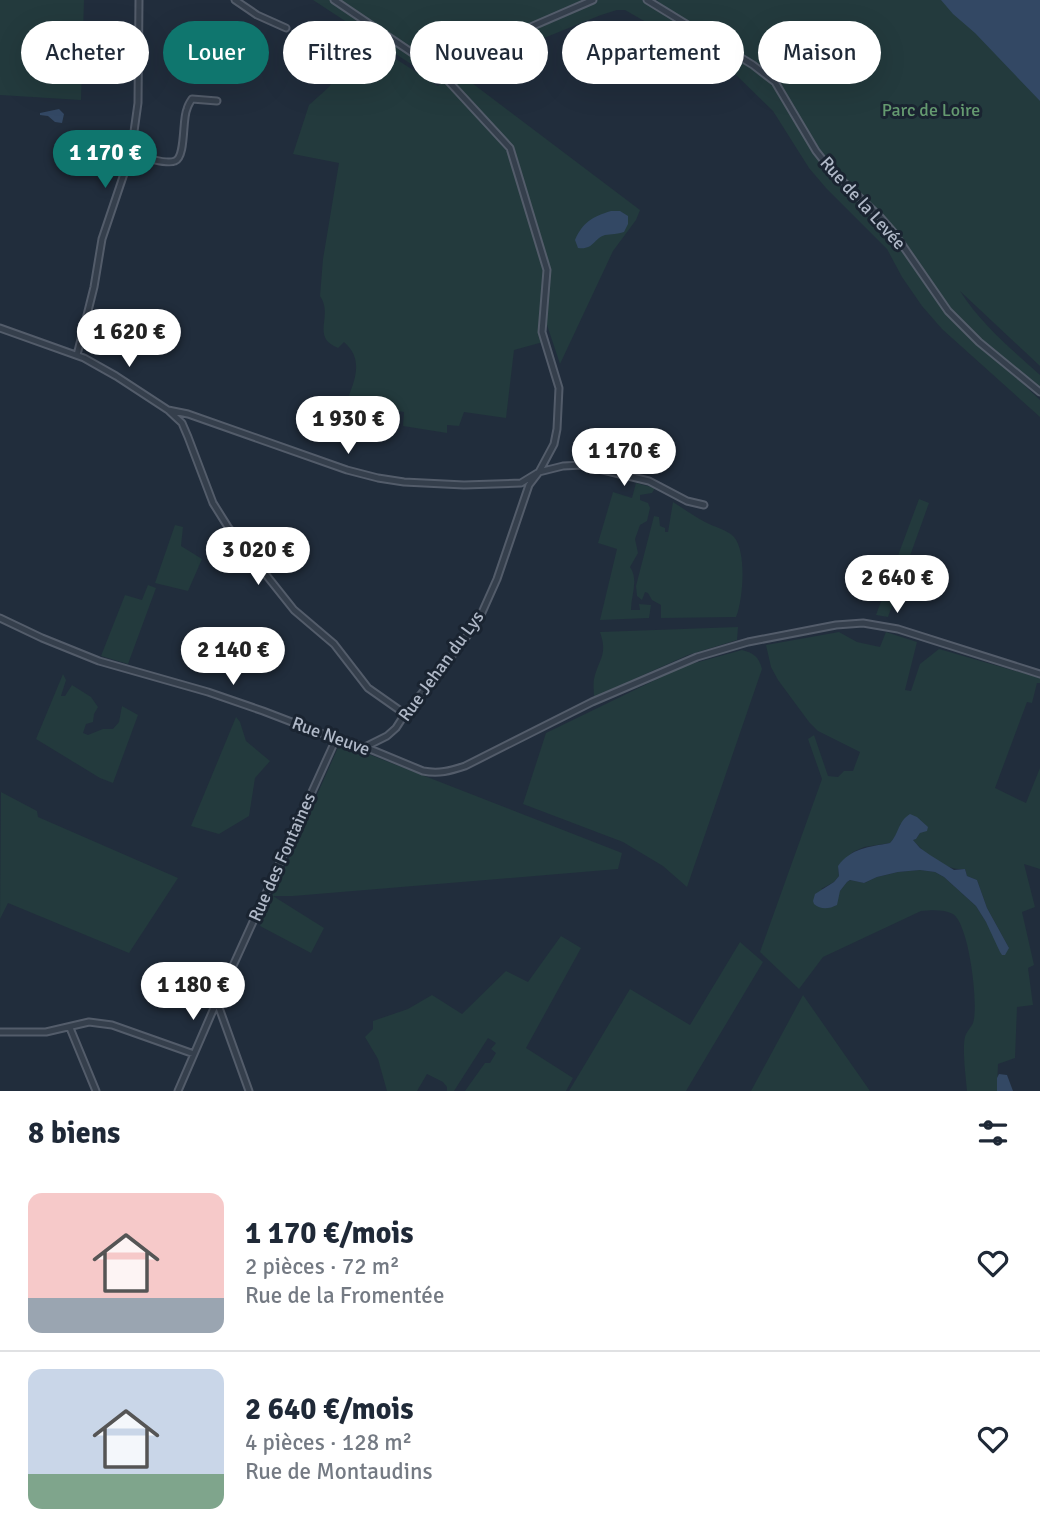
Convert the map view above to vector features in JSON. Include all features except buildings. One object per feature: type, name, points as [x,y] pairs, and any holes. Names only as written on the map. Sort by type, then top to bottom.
[{"type":"street","points":[[77,355],[94,287],[102,239],[131,153],[138,103],[139,0]]},
{"type":"street","points":[[235,0],[257,15],[283,27]]},
{"type":"street","name":"Rue Jehan du Lys","points":[[334,0],[410,51]]},
{"type":"street","points":[[545,21],[593,0]]},
{"type":"street","name":"Rue de la Levée","points":[[647,0],[744,59],[775,82],[816,151],[894,233],[948,310],[979,342],[1040,392]]},
{"type":"street","name":"Rue Jehan du Lys","points":[[365,747],[387,736],[396,728],[480,617],[497,579],[529,485],[539,472],[555,437],[559,388],[542,332],[547,270],[510,148],[451,84]]},
{"type":"street","points":[[131,153],[168,162],[175,161],[179,158],[186,110],[192,99],[217,101]]},
{"type":"street","points":[[0,328],[101,366],[168,410],[183,426],[213,503],[228,527],[294,610],[334,644],[368,688],[405,714]]},
{"type":"street","points":[[168,410],[193,415],[347,470],[404,482],[464,485],[522,483],[539,472],[582,465],[649,481],[687,500],[704,505]]},
{"type":"street","points":[[183,426],[187,418],[193,415]]},
{"type":"street","name":"Rue Neuve","points":[[0,618],[99,661],[263,710],[432,773],[451,771],[604,697],[697,657],[748,642],[836,625],[875,624],[898,629],[1040,674]]},
{"type":"street","name":"Rue des Fontaines","points":[[178,1091],[336,739]]},
{"type":"street","points":[[217,1001],[248,1091]]},
{"type":"street","points":[[0,1032],[46,1032],[89,1022],[112,1025],[194,1054]]},
{"type":"street","points":[[70,1028],[96,1091]]},
{"type":"green space","points":[[0,0],[84,0],[83,21],[21,21],[21,84],[81,84],[81,100],[0,95]]},
{"type":"green space","points":[[313,0],[330,0],[362,21],[345,21]]},
{"type":"green space","points":[[339,0],[585,0],[540,21],[410,21],[410,48],[396,38],[396,21],[370,21]]},
{"type":"green space","name":"Parc de Loire","points":[[598,0],[642,0],[677,21],[644,21],[625,10],[617,10],[586,21],[562,21],[562,31],[548,36],[548,22]]},
{"type":"green space","name":"Parc de Loire","points":[[657,0],[1040,0],[1040,366],[960,291],[1007,346],[1040,375],[1040,391],[980,340],[951,311],[908,249],[808,145],[830,173],[888,232],[944,309],[1040,400],[1040,417],[942,329],[902,277],[887,249],[809,168],[773,111],[744,83],[744,21],[678,21]]},
{"type":"green space","points":[[396,44],[410,53],[410,63],[396,54]]},
{"type":"green space","points":[[396,59],[410,68],[410,84],[446,84],[508,147],[545,271],[539,333],[543,342],[514,350],[506,418],[464,412],[459,426],[447,425],[447,433],[403,426],[404,412],[346,403],[356,364],[344,342],[338,348],[325,338],[325,311],[320,296],[323,259],[339,163],[293,154],[309,105],[331,84],[396,84]]},
{"type":"green space","points":[[455,84],[473,84],[640,210],[636,220],[613,251],[560,364],[546,322],[550,271],[512,145]]},
{"type":"green space","points":[[636,483],[655,488],[652,493],[640,495],[640,500],[648,503],[650,508],[647,521],[640,525],[635,539],[638,553],[630,567],[634,582],[631,610],[640,610],[639,604],[651,605],[649,618],[600,620],[617,549],[598,543],[613,492],[632,498]]},
{"type":"green space","points":[[919,499],[929,503],[888,617],[876,615]]},
{"type":"green space","points":[[673,502],[705,522],[728,532],[738,544],[742,576],[736,617],[661,618],[661,605],[652,600],[648,593],[645,592],[642,600],[637,596],[636,586],[654,516],[659,517],[660,526],[668,532]]},
{"type":"green space","points":[[175,525],[183,527],[181,546],[202,559],[188,591],[155,583]]},
{"type":"green space","points":[[148,585],[156,588],[128,664],[101,656],[125,595],[142,600]]},
{"type":"green space","points":[[738,627],[737,640],[688,655],[594,697],[594,679],[603,651],[600,632]]},
{"type":"green space","points":[[839,632],[857,642],[880,647],[886,632],[917,642],[905,690],[911,691],[920,664],[939,649],[1040,678],[1032,703],[1027,702],[995,788],[1026,803],[1040,768],[1040,869],[1024,864],[1035,907],[1022,912],[1034,965],[1028,968],[1033,1005],[1017,1007],[1015,1058],[998,1064],[997,1091],[967,1091],[964,1042],[975,1014],[974,983],[964,933],[953,914],[933,910],[921,911],[823,957],[799,989],[760,952],[822,779],[808,739],[814,735],[828,776],[838,777],[844,771],[853,771],[860,752],[818,731],[809,722],[778,680],[771,667],[766,645]],"holes":[[[900,824],[920,833],[913,840],[929,856],[950,867],[965,869],[967,876],[977,880],[987,908],[1009,948],[976,906],[935,872],[898,872],[864,883],[851,880],[840,891],[821,889],[834,882],[839,876],[838,866],[853,852],[864,847],[890,843],[899,832]]]},
{"type":"green space","points":[[742,650],[755,656],[762,669],[687,887],[663,866],[623,842],[523,804],[546,733],[684,666]]},
{"type":"green space","points":[[63,674],[66,680],[61,696],[65,696],[72,685],[91,697],[98,707],[93,722],[86,724],[83,733],[88,735],[103,729],[113,729],[119,722],[122,706],[138,715],[113,783],[100,778],[36,739]]},
{"type":"green space","points":[[236,717],[246,741],[270,761],[255,778],[249,816],[219,834],[191,826]]},
{"type":"green space","points":[[340,743],[622,853],[618,869],[273,896],[324,928],[311,953],[260,926],[272,896]]},
{"type":"green space","points":[[1,792],[37,811],[38,817],[178,878],[129,953],[8,903],[0,919]]},
{"type":"green space","points":[[561,936],[581,948],[526,1048],[573,1078],[566,1091],[465,1091],[485,1063],[490,1063],[496,1053],[491,1049],[496,1043],[488,1038],[454,1091],[447,1091],[443,1082],[427,1074],[417,1091],[387,1091],[378,1059],[365,1037],[373,1029],[373,1021],[408,1009],[432,995],[462,1014],[506,971],[528,982]]},
{"type":"green space","points":[[740,942],[763,962],[686,1091],[569,1091],[630,989],[690,1025]]},
{"type":"green space","points":[[803,995],[870,1091],[751,1091]]},
{"type":"water","points":[[941,0],[1040,0],[1040,101],[975,33],[953,14]]},
{"type":"water","points":[[59,109],[64,114],[62,123],[40,115],[40,113]]},
{"type":"water","points":[[611,211],[620,211],[628,216],[624,232],[605,235],[590,246],[578,248],[575,240],[585,224]]},
{"type":"water","points":[[910,814],[928,827],[927,831],[920,833],[913,840],[920,848],[954,870],[965,869],[967,876],[977,880],[987,908],[1009,948],[1005,955],[1000,952],[976,906],[935,872],[898,872],[864,883],[850,880],[840,891],[837,905],[825,908],[814,904],[815,894],[839,876],[838,866],[843,860],[861,849],[890,843],[903,820]]},
{"type":"water","points":[[999,1074],[1007,1075],[1013,1091],[997,1091]]}]
